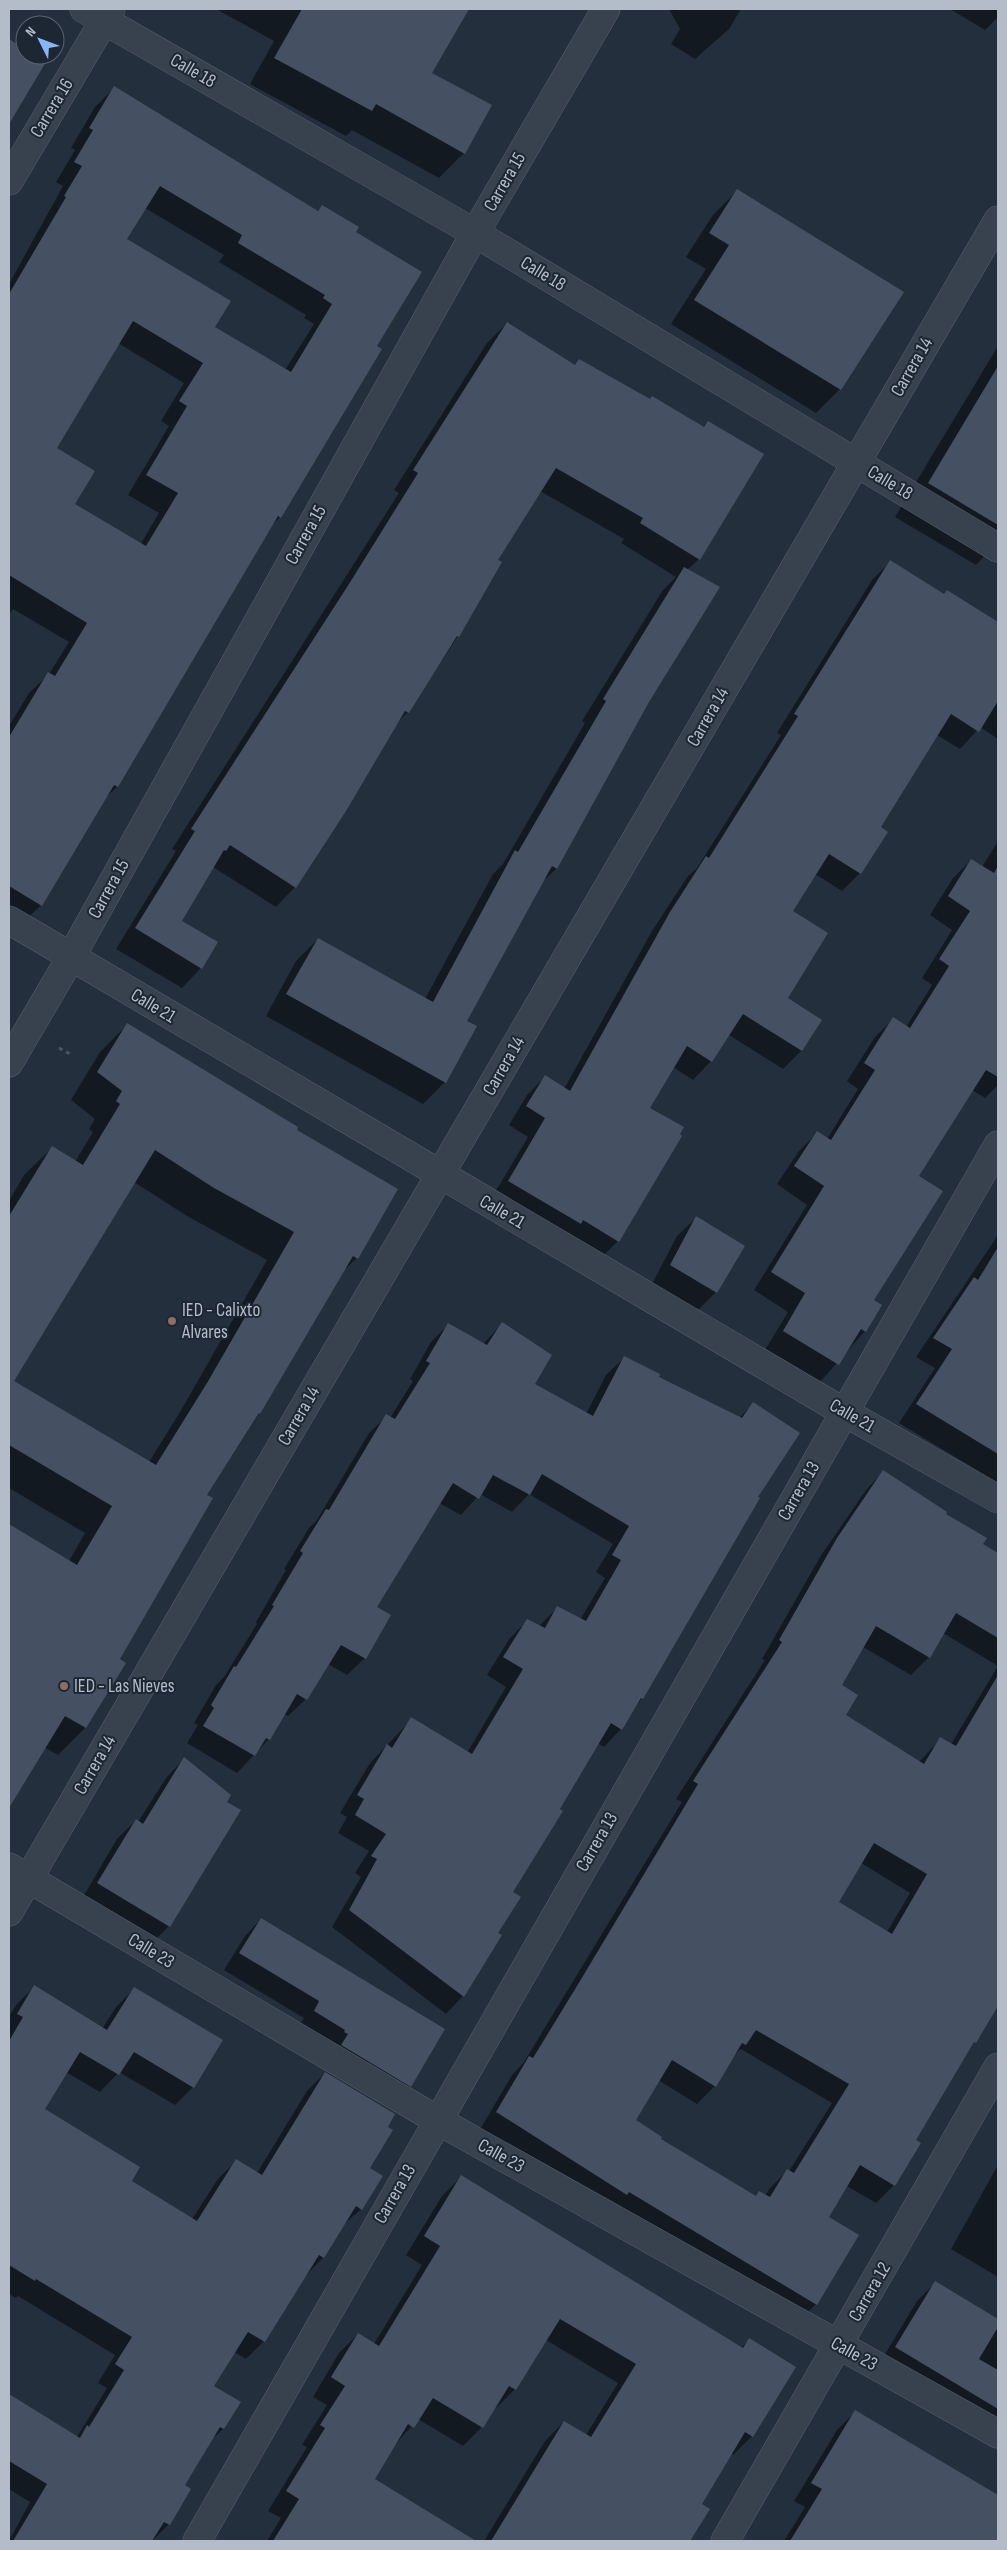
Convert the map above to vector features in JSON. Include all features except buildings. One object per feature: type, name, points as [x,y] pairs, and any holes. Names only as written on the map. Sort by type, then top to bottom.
[{"type":"street","name":"Carrera 15","points":[[9,1062],[71,957],[474,233],[606,9]]},
{"type":"street","name":"Calle 18","points":[[100,13],[474,233],[998,548]]},
{"type":"street","name":"Carrera 16","points":[[9,181],[100,13]]},
{"type":"street","name":"Carrera 14","points":[[9,1912],[19,1873],[440,1175],[998,220]]},
{"type":"street","name":"Calle 21","points":[[9,920],[844,1412],[998,1499]]},
{"type":"street","name":"Carrera 13","points":[[196,2541],[998,1145]]},
{"type":"street","name":"Calle 23","points":[[19,1873],[437,2120],[998,2434]]},
{"type":"street","name":"Carrera 12","points":[[725,2541],[998,2068]]},
{"type":"place","name":"IED - Calixto Alvares","points":[[172,1321]]},
{"type":"place","name":"IED - Las Nieves","points":[[64,1686]]}]
